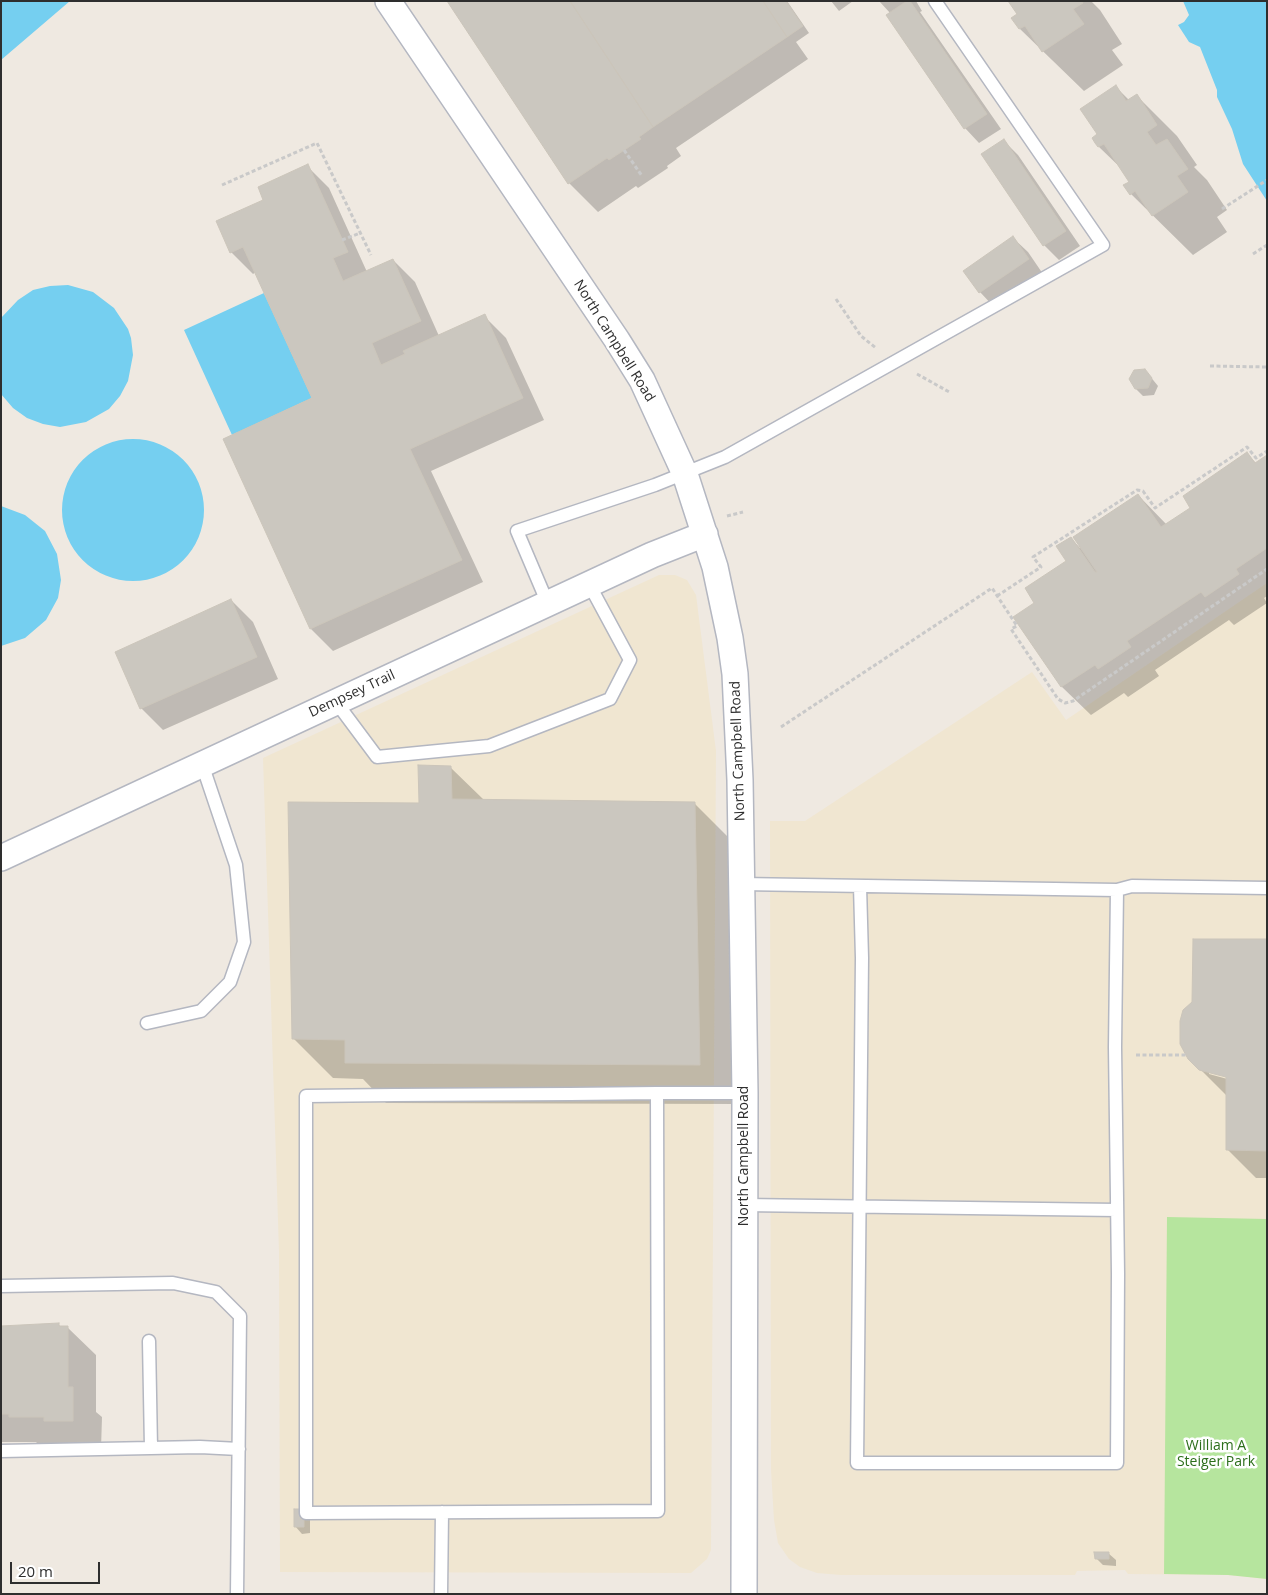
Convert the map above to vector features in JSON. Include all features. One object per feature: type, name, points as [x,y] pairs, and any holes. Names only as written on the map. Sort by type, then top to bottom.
[{"type":"street","name":"North Campbell Road","points":[[388,1],[642,380],[685,474],[715,567],[735,674],[740,780],[744,1093],[744,1594]]},
{"type":"street","name":"Dempsey Trail","points":[[1,858],[652,555],[705,534]]},
{"type":"lane","points":[[548,604],[517,531],[685,474],[725,457],[1103,246],[936,1]]},
{"type":"lane","points":[[336,702],[377,757],[489,746],[610,699],[630,660],[589,584]]},
{"type":"lane","points":[[147,1022],[201,1010],[230,982],[244,942],[236,865],[202,764]]},
{"type":"lane","points":[[741,884],[1117,890],[1132,886],[1267,888]]},
{"type":"lane","points":[[860,886],[862,958],[857,1463],[1116,1463],[1117,890]]},
{"type":"lane","points":[[657,1093],[658,1511],[306,1513],[306,1096],[657,1093],[744,1093]]},
{"type":"lane","points":[[744,1206],[1117,1210]]},
{"type":"lane","points":[[1,1286],[173,1283],[216,1292],[240,1316],[237,1594]]},
{"type":"lane","points":[[149,1341],[151,1448]]},
{"type":"lane","points":[[1,1451],[200,1447],[239,1449]]},
{"type":"lane","points":[[442,1512],[442,1594]]},
{"type":"path","points":[[222,185],[317,143],[370,255]]},
{"type":"path","points":[[624,150],[642,176]]},
{"type":"path","points":[[1222,209],[1267,180]]},
{"type":"path","points":[[342,240],[360,233]]},
{"type":"path","points":[[1253,254],[1267,245]]},
{"type":"path","points":[[1210,366],[1267,367]]},
{"type":"path","points":[[997,596],[1040,567],[1033,557],[1137,490],[1143,491],[1156,508],[1247,447],[1256,458],[1267,451]]},
{"type":"path","points":[[781,728],[992,588],[1016,626],[1011,629],[1058,700],[1065,703],[1073,701],[1267,569]]},
{"type":"path","points":[[1116,1055],[1186,1055]]},
{"type":"shaded area","points":[[659,575],[675,575],[687,580],[696,595],[716,751],[711,1550],[707,1559],[691,1573],[280,1572],[279,1251],[263,758]]},
{"type":"shaded area","points":[[1267,583],[1267,1579],[1228,1575],[1128,1574],[1125,1570],[1077,1571],[1075,1575],[841,1575],[817,1573],[800,1567],[789,1559],[778,1543],[774,1520],[771,1470],[770,821],[805,821],[1032,672],[1066,720]]},
{"type":"green space","name":"William A Steiger Park","points":[[1167,1217],[1267,1219],[1267,1579],[1228,1575],[1164,1574]]},
{"type":"water","points":[[1,1],[70,1],[1,60]]},
{"type":"water","points":[[1183,1],[1267,1],[1267,201],[1243,164],[1232,129],[1217,97],[1217,90],[1200,47],[1189,42],[1178,25],[1184,22],[1189,15]]},
{"type":"water","points":[[68,285],[93,292],[114,308],[128,329],[133,355],[128,381],[120,396],[109,409],[86,422],[60,427],[43,424],[27,418],[13,408],[1,394],[1,318],[18,300],[33,290],[50,286]]},
{"type":"water","points":[[264,293],[312,398],[232,435],[184,330]]},
{"type":"water","points":[[133,439],[147,440],[160,444],[173,451],[183,460],[192,470],[199,483],[203,496],[203,524],[199,537],[192,550],[183,560],[173,569],[160,576],[147,580],[133,581],[119,580],[106,576],[93,569],[83,560],[74,550],[67,537],[63,524],[62,510],[63,496],[67,483],[74,470],[83,460],[93,451],[106,444],[119,440]]},
{"type":"water","points":[[1,506],[25,515],[45,531],[57,554],[61,580],[58,598],[46,620],[25,638],[1,646]]},
{"type":"building","points":[[447,1],[570,1],[653,127],[639,137],[641,139],[609,160],[607,158],[568,184]]},
{"type":"building","points":[[570,1],[763,1],[787,37],[653,127]]},
{"type":"building","points":[[763,1],[786,1],[803,26],[787,37]]},
{"type":"building","points":[[907,1],[910,1],[987,114],[964,129],[886,15]]},
{"type":"building","points":[[1008,1],[1082,1],[1083,3],[1073,9],[1084,24],[1042,52],[1025,26],[1019,29],[1011,18],[1017,14]]},
{"type":"building","points":[[1116,85],[1126,101],[1137,94],[1157,125],[1147,132],[1156,145],[1167,139],[1188,169],[1177,176],[1188,192],[1152,216],[1135,191],[1130,195],[1123,185],[1129,182],[1104,144],[1098,147],[1095,143],[1092,138],[1097,134],[1080,109]]},
{"type":"building","points":[[1004,139],[1066,231],[1043,246],[981,154]]},
{"type":"building","points":[[308,164],[348,252],[333,258],[343,281],[393,259],[421,321],[372,343],[381,365],[405,354],[403,351],[485,314],[523,398],[410,449],[462,560],[310,629],[223,439],[312,398],[243,247],[230,253],[216,221],[263,200],[258,187]]},
{"type":"building","points":[[1013,236],[1029,259],[979,293],[963,271]]},
{"type":"building","points":[[1145,369],[1152,378],[1148,388],[1135,389],[1129,379],[1134,370]]},
{"type":"building","points":[[1247,452],[1255,463],[1267,455],[1267,548],[1236,569],[1239,574],[1205,597],[1201,592],[1127,641],[1131,647],[1098,669],[1095,665],[1061,687],[1013,617],[1034,603],[1025,588],[1066,561],[1056,546],[1071,537],[1095,572],[1097,572],[1073,537],[1138,494],[1161,527],[1190,508],[1183,496]]},
{"type":"building","points":[[231,599],[257,657],[140,709],[115,652]]},
{"type":"building","points":[[418,765],[451,766],[452,799],[695,802],[700,1065],[345,1063],[345,1040],[292,1039],[288,802],[419,803]]},
{"type":"building","points":[[1193,939],[1267,939],[1267,1151],[1226,1150],[1226,1077],[1199,1070],[1188,1059],[1180,1044],[1180,1021],[1183,1010],[1192,1002]]},
{"type":"building","points":[[59,1323],[59,1326],[68,1326],[68,1387],[73,1387],[73,1421],[44,1421],[44,1417],[9,1417],[9,1414],[1,1414],[1,1326]]},
{"type":"building","points":[[294,1509],[304,1509],[304,1527],[294,1527]]},
{"type":"building","points":[[1094,1552],[1109,1552],[1109,1559],[1095,1559]]}]
